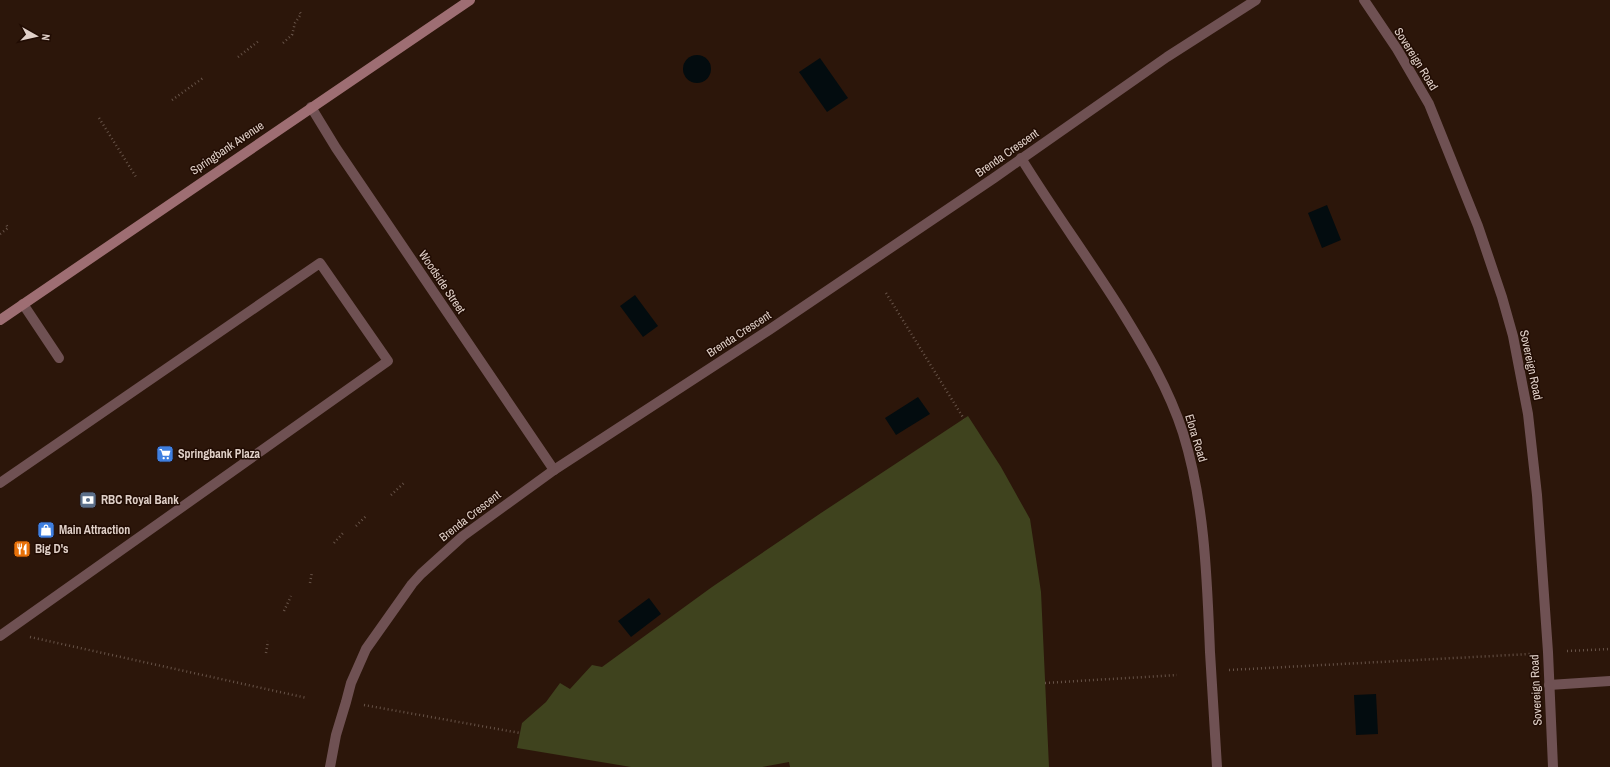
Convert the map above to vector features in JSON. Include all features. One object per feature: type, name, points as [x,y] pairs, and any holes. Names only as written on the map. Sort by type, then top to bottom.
[{"type":"main road","name":"Springbank Avenue","points":[[0,320],[470,0]]},
{"type":"street","name":"Brenda Crescent","points":[[330,767],[336,734],[351,683],[366,649],[405,592],[421,574],[463,536],[554,470],[762,334],[1167,57],[1256,0]]},
{"type":"street","name":"Sovereign Road","points":[[1364,0],[1400,55],[1429,104],[1464,190],[1502,296],[1513,336],[1528,414],[1537,495],[1548,652],[1553,767]]},
{"type":"street","name":"Woodside Street","points":[[311,107],[336,148],[554,470]]},
{"type":"street","name":"Elora Road","points":[[1021,158],[1106,286],[1144,348],[1160,378],[1182,432],[1197,495],[1206,562],[1217,767]]},
{"type":"street","points":[[0,483],[320,263],[388,361],[3,634]]},
{"type":"street","points":[[23,304],[59,358]]},
{"type":"street","points":[[1549,685],[1610,682]]},
{"type":"path","points":[[283,43],[292,35],[295,23],[301,14],[299,12]]},
{"type":"path","points":[[238,57],[260,40]]},
{"type":"path","points":[[172,100],[203,78]]},
{"type":"path","points":[[99,118],[136,177]]},
{"type":"path","points":[[0,234],[8,228],[6,224]]},
{"type":"path","points":[[886,293],[964,419]]},
{"type":"path","points":[[391,495],[404,483]]},
{"type":"path","points":[[356,526],[366,516]]},
{"type":"path","points":[[334,543],[343,533]]},
{"type":"path","points":[[310,583],[312,572]]},
{"type":"path","points":[[284,610],[291,596]]},
{"type":"path","points":[[3,634],[307,698]]},
{"type":"path","points":[[266,653],[268,641]]},
{"type":"path","points":[[1211,670],[1610,649]]},
{"type":"path","points":[[1045,683],[1177,675]]},
{"type":"path","points":[[346,702],[520,732]]},
{"type":"green space","points":[[968,416],[1001,467],[1030,519],[1041,592],[1049,767],[790,767],[789,762],[762,767],[631,767],[517,748],[522,723],[546,702],[560,683],[570,689],[592,665],[602,667],[712,587]]},
{"type":"shaded area","points":[[697,55],[707,59],[711,69],[707,79],[697,83],[687,79],[683,69],[687,59]]},
{"type":"shaded area","points":[[820,58],[848,98],[827,112],[799,72]]},
{"type":"shaded area","points":[[1327,205],[1341,240],[1322,248],[1308,213]]},
{"type":"shaded area","points":[[635,295],[658,326],[643,337],[620,306]]},
{"type":"shaded area","points":[[918,397],[930,414],[896,435],[885,418]]},
{"type":"shaded area","points":[[649,598],[661,614],[631,637],[618,621]]},
{"type":"shaded area","points":[[1376,694],[1378,734],[1356,735],[1354,695]]},
{"type":"place","name":"Springbank Plaza","points":[[165,454]]},
{"type":"place","name":"RBC Royal Bank","points":[[88,500]]},
{"type":"place","name":"Main Attraction","points":[[46,530]]},
{"type":"place","name":"Big D's","points":[[22,549]]}]
